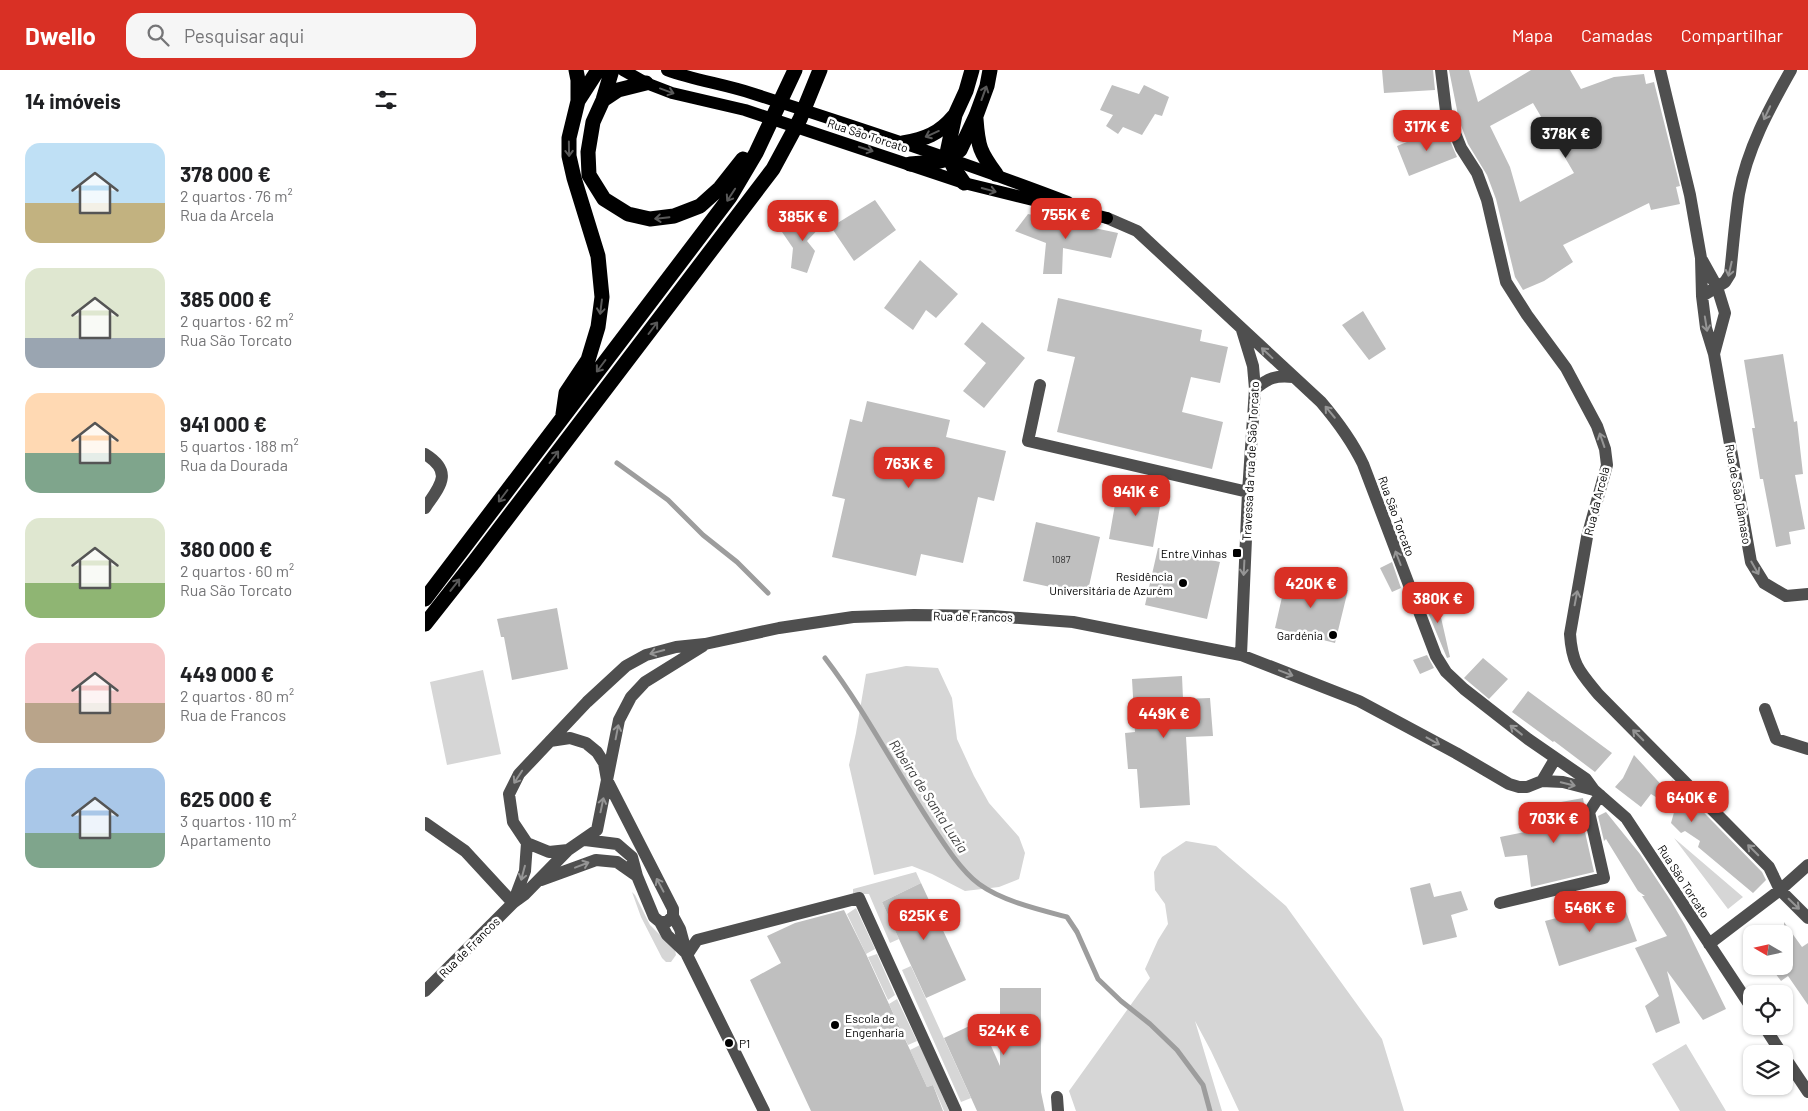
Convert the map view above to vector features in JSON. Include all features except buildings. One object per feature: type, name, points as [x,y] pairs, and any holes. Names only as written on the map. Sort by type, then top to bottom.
[{"type":"highway","points":[[563,416],[566,393],[588,360],[598,327],[602,297],[598,256],[569,156],[569,138],[578,101],[576,70]]},
{"type":"highway","points":[[578,101],[598,70]]},
{"type":"highway","points":[[612,70],[603,100],[593,122],[588,152],[589,175],[604,199],[628,214],[650,219],[674,216],[700,206],[721,188],[745,156],[756,153]]},
{"type":"highway","points":[[964,183],[948,159],[947,147],[955,115],[966,91],[972,70]]},
{"type":"highway","points":[[910,164],[948,159],[960,150],[976,116],[987,86],[990,70]]},
{"type":"highway","points":[[425,599],[730,197],[756,153],[795,71]]},
{"type":"highway","points":[[425,624],[486,547],[773,169],[800,119],[822,72]]},
{"type":"highway","points":[[603,100],[618,90],[646,83]]},
{"type":"highway","points":[[903,143],[935,133],[944,128],[955,115]]},
{"type":"highway","points":[[976,116],[979,147],[996,174]]},
{"type":"main road","name":"Rua São Torcato","points":[[623,70],[646,83],[672,93],[745,110],[964,183],[1107,218]]},
{"type":"main road","name":"Rua São Torcato","points":[[667,70],[749,92],[996,174],[1107,218]]},
{"type":"street","name":"Rua da Arcela","points":[[1441,70],[1446,111],[1461,148],[1477,173],[1487,200],[1497,251],[1506,282],[1527,315],[1566,368],[1597,426],[1605,449],[1607,465],[1587,537],[1570,634],[1571,650],[1576,667],[1598,694],[1769,867],[1780,890],[1808,918]]},
{"type":"street","name":"Rua de São Dâmaso","points":[[1660,70],[1685,170],[1701,258],[1702,296],[1706,328],[1714,354],[1751,562],[1764,583],[1786,596],[1808,594]]},
{"type":"street","points":[[1702,296],[1725,282],[1730,274],[1739,192],[1752,146],[1791,70]]},
{"type":"street","name":"Rua São Torcato","points":[[1107,218],[1137,231],[1321,402],[1353,443],[1363,464],[1436,656],[1446,672],[1471,694],[1555,759],[1586,779],[1597,792],[1626,818],[1743,995]]},
{"type":"street","name":"Rua de São Dâmaso","points":[[1701,258],[1717,286],[1725,313],[1714,354]]},
{"type":"street","name":"Travessa da rua de São Torcato","points":[[1241,655],[1248,492],[1255,389],[1253,366],[1242,329]]},
{"type":"street","points":[[1255,389],[1264,382],[1279,375],[1293,377]]},
{"type":"street","points":[[1040,385],[1027,441],[1248,492]]},
{"type":"street","points":[[425,454],[434,460],[442,471],[442,483],[425,508]]},
{"type":"street","name":"Rua de Francos","points":[[513,903],[525,871],[527,843],[513,822],[509,794],[519,774],[587,702],[626,666],[646,655],[676,647],[705,644],[779,628],[853,617],[913,615],[992,616],[1073,622],[1241,655],[1359,700],[1509,784],[1527,787],[1542,781]]},
{"type":"street","name":"Rua de Francos","points":[[425,990],[568,850],[597,830],[619,720],[631,697],[645,682],[705,644]]},
{"type":"street","points":[[1765,709],[1776,739],[1808,749]]},
{"type":"street","name":"Rua de Francos","points":[[550,741],[570,738],[586,743],[597,752],[604,763],[607,780]]},
{"type":"street","points":[[1542,781],[1555,759]]},
{"type":"street","points":[[607,780],[673,909],[673,916],[680,929],[687,955],[764,1111]]},
{"type":"street","name":"Rua São Torcato","points":[[1542,781],[1563,782],[1597,792]]},
{"type":"street","points":[[1500,903],[1603,878],[1589,812],[1597,792]]},
{"type":"street","points":[[425,823],[465,851],[513,903]]},
{"type":"street","points":[[585,840],[617,844],[631,857],[654,917],[660,922],[667,935],[687,955]]},
{"type":"street","points":[[527,843],[549,852],[568,850]]},
{"type":"street","points":[[537,882],[596,860],[617,862],[637,876]]},
{"type":"street","points":[[1709,944],[1780,890],[1808,865]]},
{"type":"street","points":[[687,955],[697,940],[859,898],[956,1111]]},
{"type":"street","points":[[660,922],[667,922],[673,916]]},
{"type":"street","points":[[1793,1070],[1808,1092]]},
{"type":"street","points":[[1057,1097],[1058,1111]]},
{"type":"shaded area","points":[[906,666],[938,668],[952,698],[957,739],[974,776],[989,803],[1019,837],[1025,853],[1019,879],[999,887],[965,891],[912,866],[874,875],[849,765],[866,674]]},
{"type":"shaded area","points":[[483,670],[501,754],[447,765],[430,682]]},
{"type":"shaded area","points":[[1674,838],[1743,897],[1728,909]]},
{"type":"shaded area","points":[[1186,841],[1216,846],[1286,906],[1382,1039],[1404,1111],[1239,1111],[1195,1021],[1222,1111],[1076,1111],[1069,1091],[1150,978],[1145,969],[1158,940],[1168,924],[1165,904],[1155,890],[1154,872],[1162,857]]},
{"type":"shaded area","points":[[916,872],[921,883],[882,902],[899,939],[890,943],[869,894],[853,894],[853,889]]},
{"type":"shaded area","points":[[632,892],[650,925],[675,950],[676,955],[671,962],[666,962],[662,958],[641,917]]},
{"type":"shaded area","points":[[856,908],[875,949],[866,954],[847,914]]},
{"type":"shaded area","points":[[877,954],[895,995],[888,1000],[868,957]]},
{"type":"shaded area","points":[[911,966],[971,1098],[961,1102],[902,970]]},
{"type":"shaded area","points":[[897,999],[917,1041],[908,1045],[889,1004]]},
{"type":"shaded area","points":[[1686,1044],[1726,1111],[1680,1111],[1652,1064]]},
{"type":"shaded area","points":[[920,1045],[949,1111],[944,1111],[933,1085],[927,1087],[910,1050]]},
{"type":"waterway","name":"Ribeira de Santa Luzia","points":[[617,463],[668,500],[703,535],[737,562],[768,593]]},
{"type":"waterway","name":"Ribeira de Santa Luzia","points":[[825,658],[853,697],[929,821],[958,863],[972,878],[988,890],[1021,904],[1067,917],[1077,932],[1098,979],[1177,1050],[1203,1085],[1210,1111]]},
{"type":"place","name":"Entre Vinhas","points":[[1237,553]]},
{"type":"place","name":"Residência Universitária de Azurém","points":[[1183,583]]},
{"type":"place","name":"Gardénia","points":[[1333,635]]},
{"type":"place","name":"Escola de Engenharia","points":[[835,1025]]},
{"type":"place","name":"P1","points":[[729,1043]]}]
